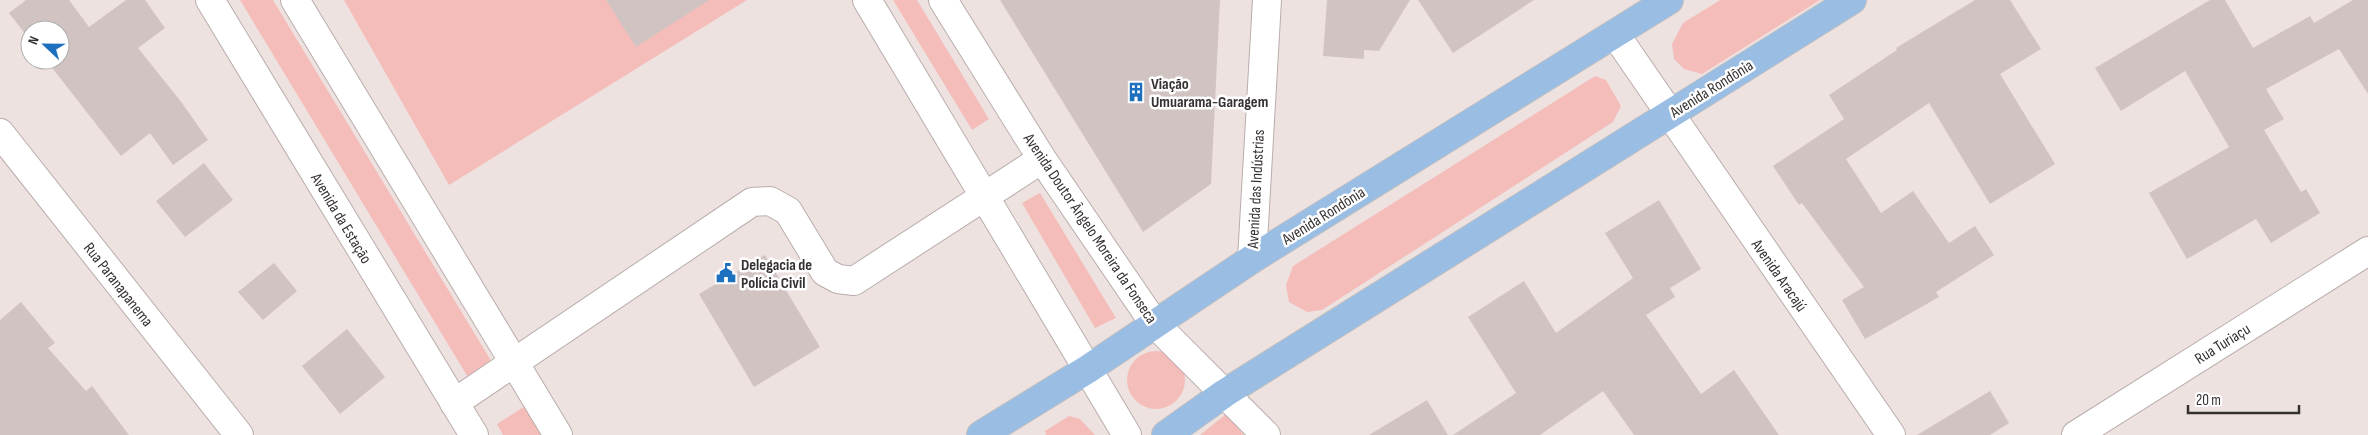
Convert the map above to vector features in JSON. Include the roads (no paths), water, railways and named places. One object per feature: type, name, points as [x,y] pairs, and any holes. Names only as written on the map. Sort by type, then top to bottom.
[{"type":"main road","name":"Avenida Rondônia","points":[[981,435],[1088,369],[1252,259],[1669,0]]},
{"type":"main road","name":"Avenida Rondônia","points":[[1166,435],[1225,393],[1852,0]]},
{"type":"street","name":"Avenida da Estação","points":[[210,0],[474,435]]},
{"type":"street","points":[[295,0],[558,435]]},
{"type":"street","points":[[867,0],[1127,435]]},
{"type":"street","name":"Avenida Doutor Ângelo Moreira da Fonseca","points":[[943,0],[1042,159],[1154,323],[1266,435]]},
{"type":"street","name":"Avenida das Indústrias","points":[[1252,259],[1254,185],[1267,0]]},
{"type":"street","name":"Avenida Aracajú","points":[[1615,34],[1891,435]]},
{"type":"street","name":"Rua Paranapanema","points":[[0,133],[239,435]]},
{"type":"street","points":[[454,403],[752,202],[770,201],[788,210],[825,272],[838,279],[854,281],[986,198],[1042,159]]},
{"type":"street","name":"Rua Turiaçu","points":[[2076,435],[2368,251]]},
{"type":"place","name":"Viação Umuarama-Garagem","points":[[1136,92]]},
{"type":"place","name":"Delegacia de Polícia Civil","points":[[726,273]]}]
